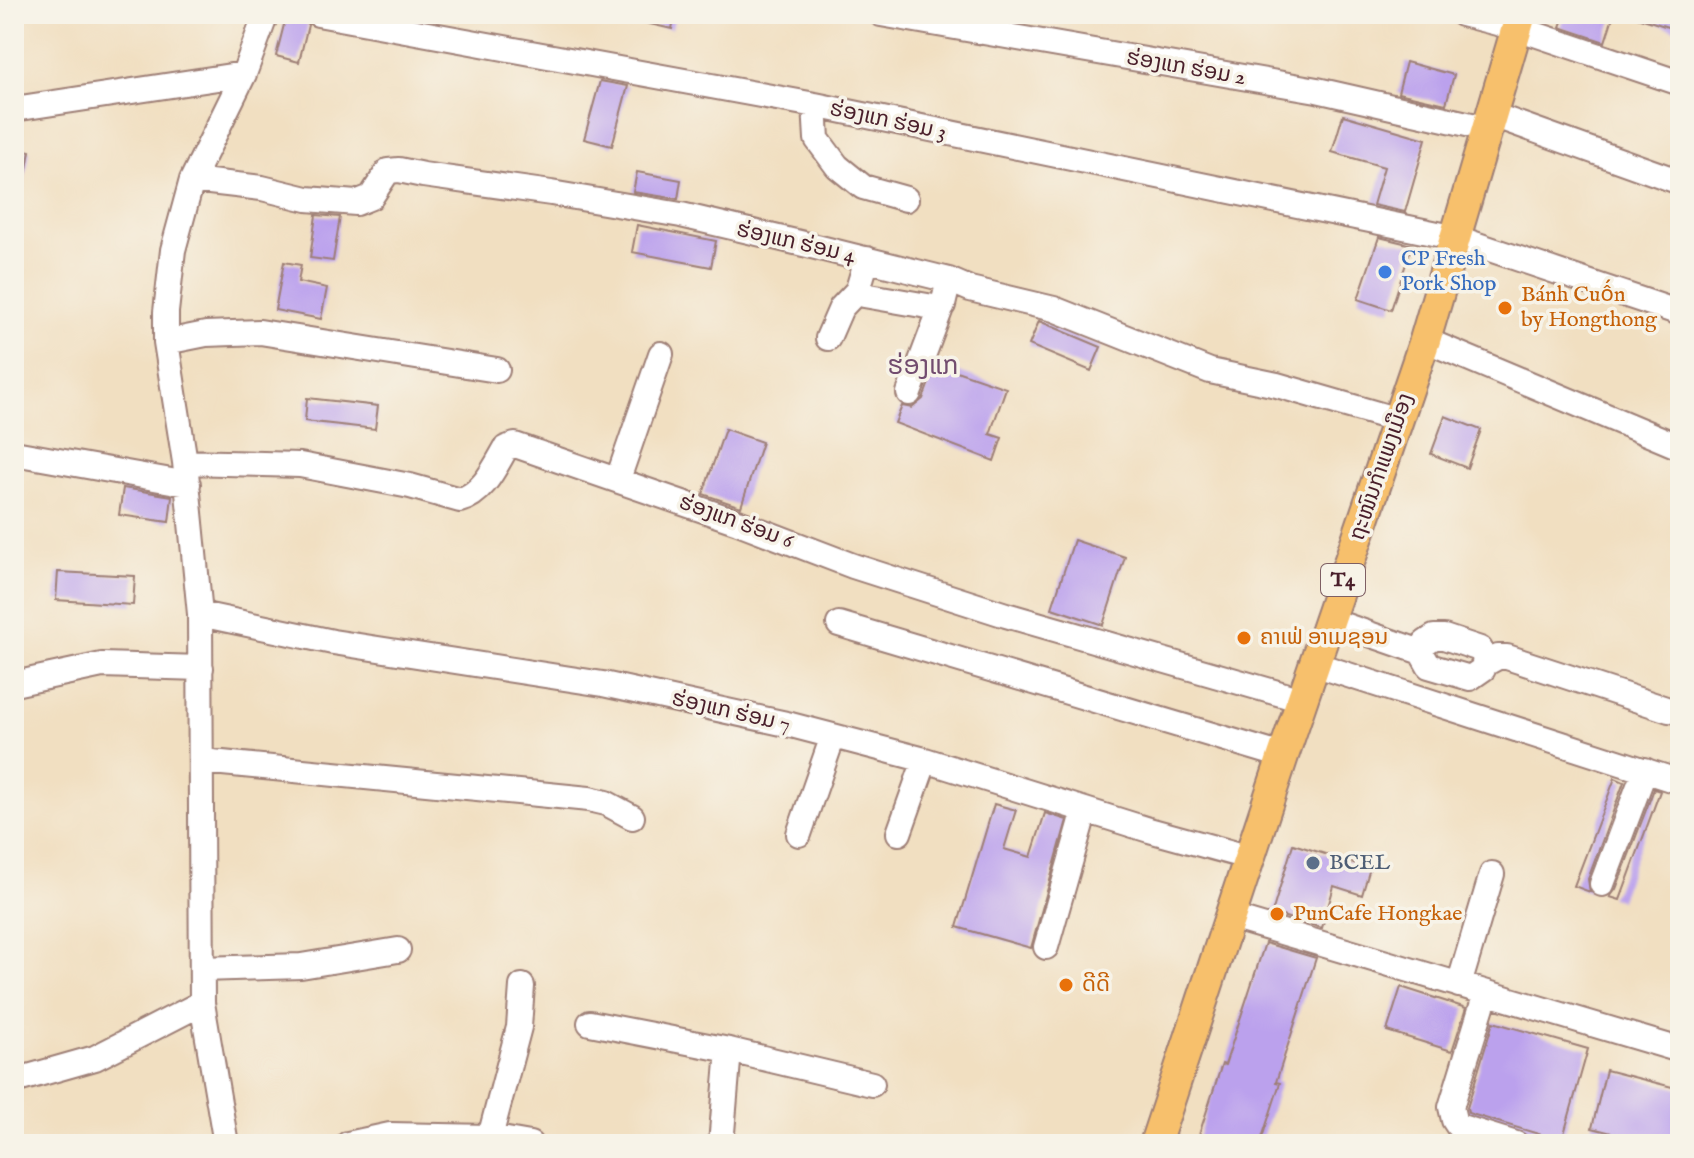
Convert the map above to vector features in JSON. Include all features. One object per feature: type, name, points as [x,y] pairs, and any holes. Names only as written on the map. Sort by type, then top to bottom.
[{"type":"main road","name":"ຖະໜົນກຳແພງເມືອງ","points":[[1155,1144],[1425,340],[1519,21]]},
{"type":"street","points":[[236,1144],[226,1144],[202,1003],[200,614],[187,473],[166,342],[166,312],[173,250],[192,180],[244,74],[266,14]]},
{"type":"street","name":"ຮ່ອງແກ ຮ່ອມ 3","points":[[318,14],[815,105],[1457,238],[1680,313]]},
{"type":"street","name":"ຮ່ອງແກ ຮ່ອມ 2","points":[[881,14],[1491,122],[1680,182]]},
{"type":"street","points":[[1462,14],[1519,21],[1680,83]]},
{"type":"street","points":[[14,109],[244,74]]},
{"type":"street","points":[[815,105],[817,139],[837,166],[863,187],[906,199]]},
{"type":"street","name":"ຮ່ອງແກ ຮ່ອມ 4","points":[[192,180],[262,188],[307,199],[356,203],[371,197],[388,171],[399,170],[681,215],[867,259],[1054,309],[1210,371],[1277,385],[1398,420]]},
{"type":"street","points":[[828,338],[841,308],[859,289],[867,259]]},
{"type":"street","points":[[909,393],[949,280]]},
{"type":"street","points":[[859,289],[864,295],[941,308]]},
{"type":"street","points":[[166,342],[206,334],[260,332],[497,370]]},
{"type":"street","points":[[1425,340],[1680,447]]},
{"type":"street","points":[[618,479],[661,354]]},
{"type":"street","name":"ຮ່ອງແກ ຮ່ອມ 6","points":[[187,473],[300,465],[410,486],[460,500],[475,492],[506,448],[515,445],[618,479],[867,570],[1006,615],[1302,700]]},
{"type":"street","points":[[15,458],[187,473]]},
{"type":"street","name":"ຮ່ອງແກ ຮ່ອມ 7","points":[[200,614],[333,642],[603,684],[833,736],[925,760],[1251,858]]},
{"type":"street","points":[[1329,620],[1421,652],[1429,666],[1464,677],[1475,677],[1485,664],[1498,657],[1507,657],[1680,711]]},
{"type":"street","points":[[839,624],[1283,756]]},
{"type":"street","points":[[1421,652],[1425,643],[1439,636],[1480,649],[1485,664]]},
{"type":"street","points":[[1314,664],[1680,782]]},
{"type":"street","points":[[14,684],[102,665],[201,668]]},
{"type":"street","points":[[799,834],[833,736]]},
{"type":"street","points":[[899,833],[925,760]]},
{"type":"street","points":[[202,761],[589,799],[606,803],[632,817]]},
{"type":"street","points":[[1602,884],[1645,770]]},
{"type":"street","points":[[1046,947],[1085,810]]},
{"type":"street","points":[[1459,985],[1492,874]]},
{"type":"street","points":[[1231,917],[1680,1050]]},
{"type":"street","points":[[202,969],[301,966],[398,950]]},
{"type":"street","points":[[490,1137],[519,1027],[522,986]]},
{"type":"street","points":[[1486,993],[1451,1107],[1452,1115],[1458,1126],[1516,1144]]},
{"type":"street","points":[[14,1081],[95,1058],[202,1003]]},
{"type":"street","points":[[590,1023],[729,1050],[872,1084]]},
{"type":"street","points":[[721,1144],[729,1050]]},
{"type":"street","points":[[348,1144],[390,1135],[490,1137],[530,1144]]},
{"type":"building","points":[[632,14],[675,14],[672,29],[632,20]]},
{"type":"building","points":[[1565,14],[1614,14],[1605,42],[1560,27]]},
{"type":"building","points":[[1637,14],[1680,14],[1680,31],[1637,17]]},
{"type":"building","points":[[286,17],[308,25],[299,62],[276,56]]},
{"type":"building","points":[[1406,62],[1454,75],[1446,104],[1398,93]]},
{"type":"building","points":[[600,81],[628,86],[612,146],[584,139]]},
{"type":"building","points":[[1343,115],[1426,139],[1405,212],[1373,205],[1384,167],[1332,152]]},
{"type":"building","points":[[14,148],[30,151],[21,202],[14,201]]},
{"type":"building","points":[[637,172],[681,180],[678,199],[633,192]]},
{"type":"building","points":[[316,215],[340,217],[333,261],[310,258]]},
{"type":"building","points":[[637,225],[716,241],[711,267],[632,252]]},
{"type":"building","name":"CP Fresh Pork Shop","points":[[1379,237],[1412,245],[1391,310],[1358,299]]},
{"type":"building","points":[[284,262],[301,265],[298,282],[327,288],[321,319],[275,310]]},
{"type":"building","points":[[1039,321],[1101,347],[1091,371],[1029,345]]},
{"type":"building","points":[[936,364],[1006,388],[990,434],[1002,438],[994,461],[895,423],[902,406],[912,408],[923,399]]},
{"type":"building","points":[[307,398],[378,406],[375,429],[305,421]]},
{"type":"building","points":[[1445,416],[1481,430],[1467,468],[1431,454]]},
{"type":"building","points":[[725,429],[762,442],[741,507],[703,494]]},
{"type":"building","points":[[123,488],[172,496],[169,522],[119,515]]},
{"type":"building","points":[[1074,540],[1125,557],[1103,625],[1052,608]]},
{"type":"building","points":[[58,572],[135,576],[133,605],[56,600]]},
{"type":"building","points":[[1615,778],[1624,782],[1588,879],[1590,892],[1574,886]]},
{"type":"building","points":[[1654,789],[1660,791],[1620,900],[1610,897],[1616,889]]},
{"type":"building","points":[[994,804],[1016,810],[1004,849],[1031,857],[1045,813],[1067,820],[1031,948],[957,927]]},
{"type":"building","points":[[1293,844],[1370,868],[1362,895],[1334,886],[1322,928],[1272,913]]},
{"type":"building","points":[[1265,943],[1316,958],[1276,1082],[1280,1083],[1260,1144],[1196,1144],[1222,1064],[1225,1065]]},
{"type":"building","points":[[1401,987],[1466,1008],[1452,1051],[1387,1031]]},
{"type":"building","points":[[1493,1022],[1588,1049],[1562,1141],[1468,1113]]},
{"type":"building","points":[[1606,1070],[1680,1089],[1680,1144],[1655,1144],[1592,1128]]},
{"type":"place","name":"CP Fresh Pork Shop","points":[[1385,272]]},
{"type":"place","name":"Bánh Cuốn by Hongthong","points":[[1505,308]]},
{"type":"place","name":"ຄາເຟ່ ອາເມຊອນ","points":[[1244,638]]},
{"type":"place","name":"BCEL","points":[[1313,863]]},
{"type":"place","name":"PunCafe Hongkae","points":[[1277,914]]},
{"type":"place","name":"ດີດີ","points":[[1066,985]]},
{"type":"district","name":"ຮ່ອງແກ","points":[[923,366]]}]
